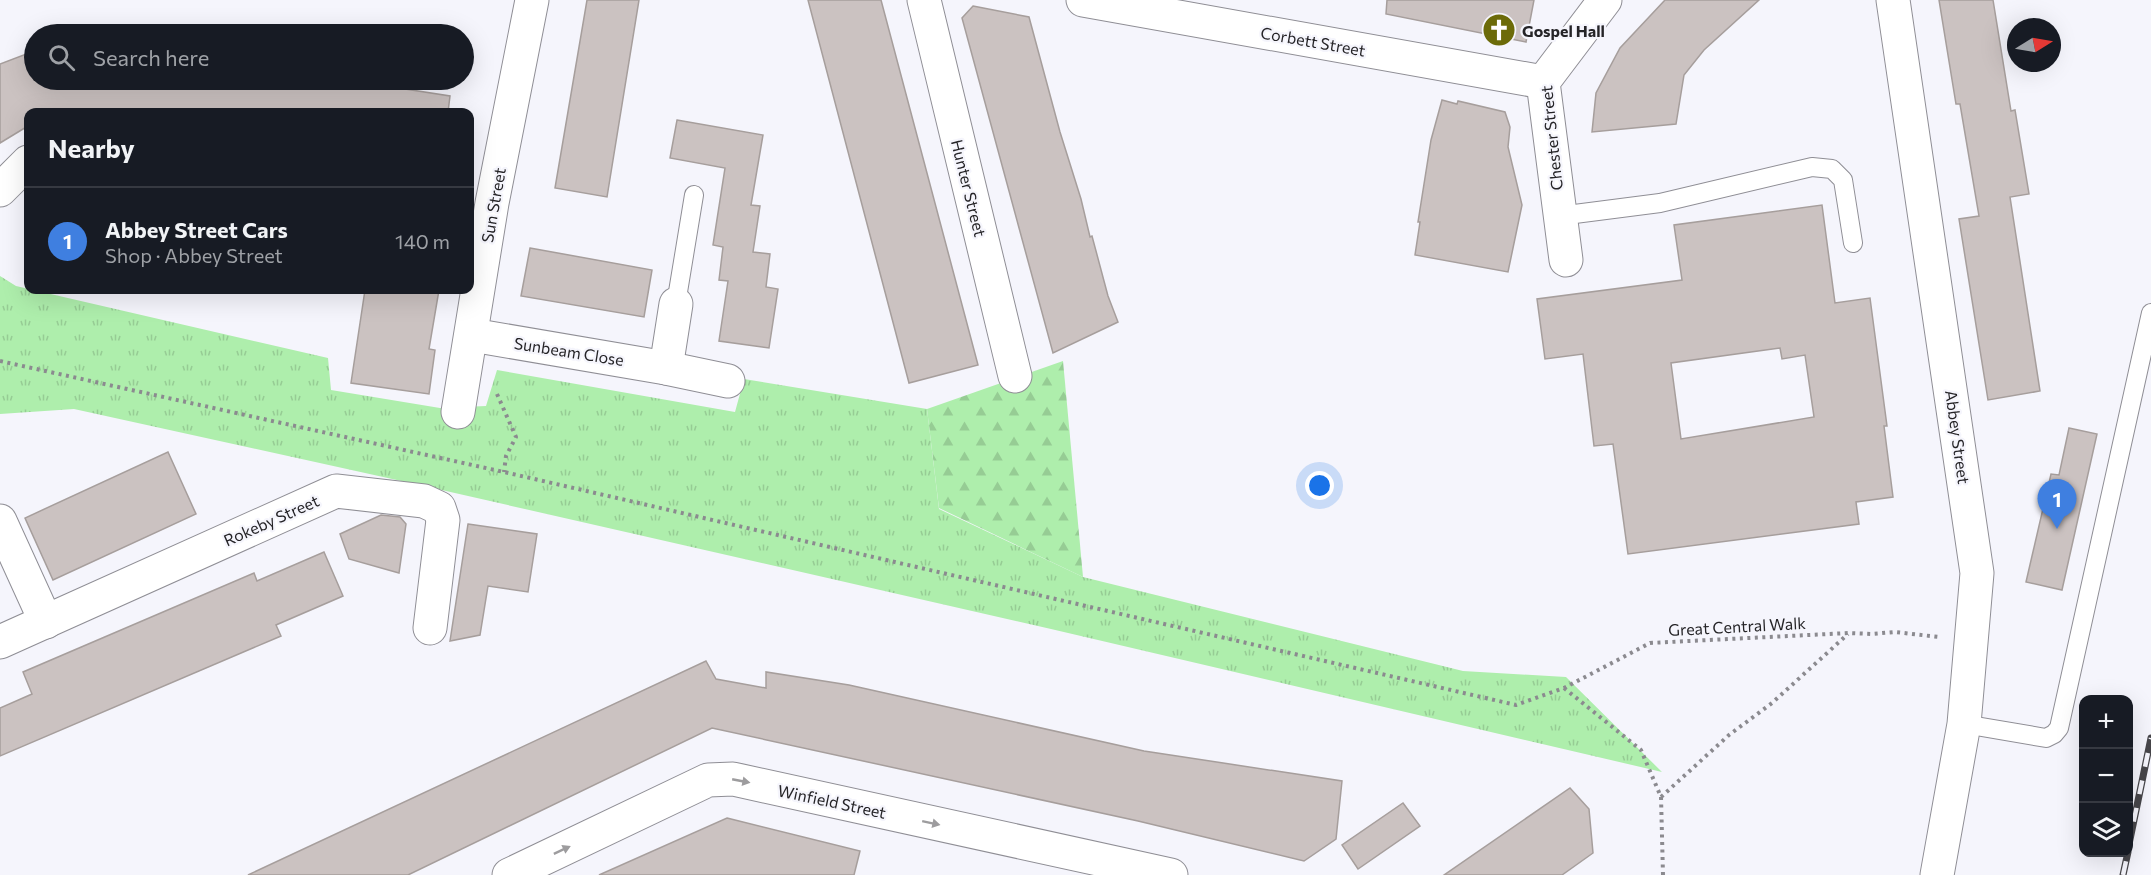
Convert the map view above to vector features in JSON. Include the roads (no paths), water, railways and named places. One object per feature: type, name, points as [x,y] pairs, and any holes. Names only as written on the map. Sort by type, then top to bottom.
[{"type":"street","name":"Sun Street","points":[[458,412],[472,335],[481,201],[532,0]]},
{"type":"street","name":"Hunter Street","points":[[924,0],[1015,375]]},
{"type":"street","name":"Corbett Street","points":[[1083,0],[1543,82]]},
{"type":"street","name":"Chester Street","points":[[1566,260],[1543,82],[1605,0]]},
{"type":"street","name":"Abbey Street","points":[[1893,0],[1977,573],[1964,724],[1937,875]]},
{"type":"street","points":[[0,190],[24,166]]},
{"type":"street","points":[[666,368],[676,304]]},
{"type":"street","name":"Sunbeam Close","points":[[472,335],[666,368],[728,381]]},
{"type":"street","name":"Rokeby Street","points":[[0,642],[336,491],[424,501],[439,508],[443,520],[430,628]]},
{"type":"street","points":[[0,521],[46,622]]},
{"type":"street","name":"Winfield Street","points":[[509,875],[708,780],[733,779],[1172,875]]},
{"type":"lane","points":[[1559,216],[1660,203],[1812,167],[1832,169],[1843,180],[1853,243]]},
{"type":"lane","points":[[676,304],[694,195]]},
{"type":"lane","points":[[1964,724],[2046,738],[2059,728],[2151,313]]},
{"type":"railway","points":[[2133,825],[2151,738]]},
{"type":"railway","points":[[2123,875],[2127,857]]},
{"type":"place","name":"Gospel Hall","points":[[1499,30]]},
{"type":"place","name":"Abbey Street Cars","points":[[2057,529]]}]
